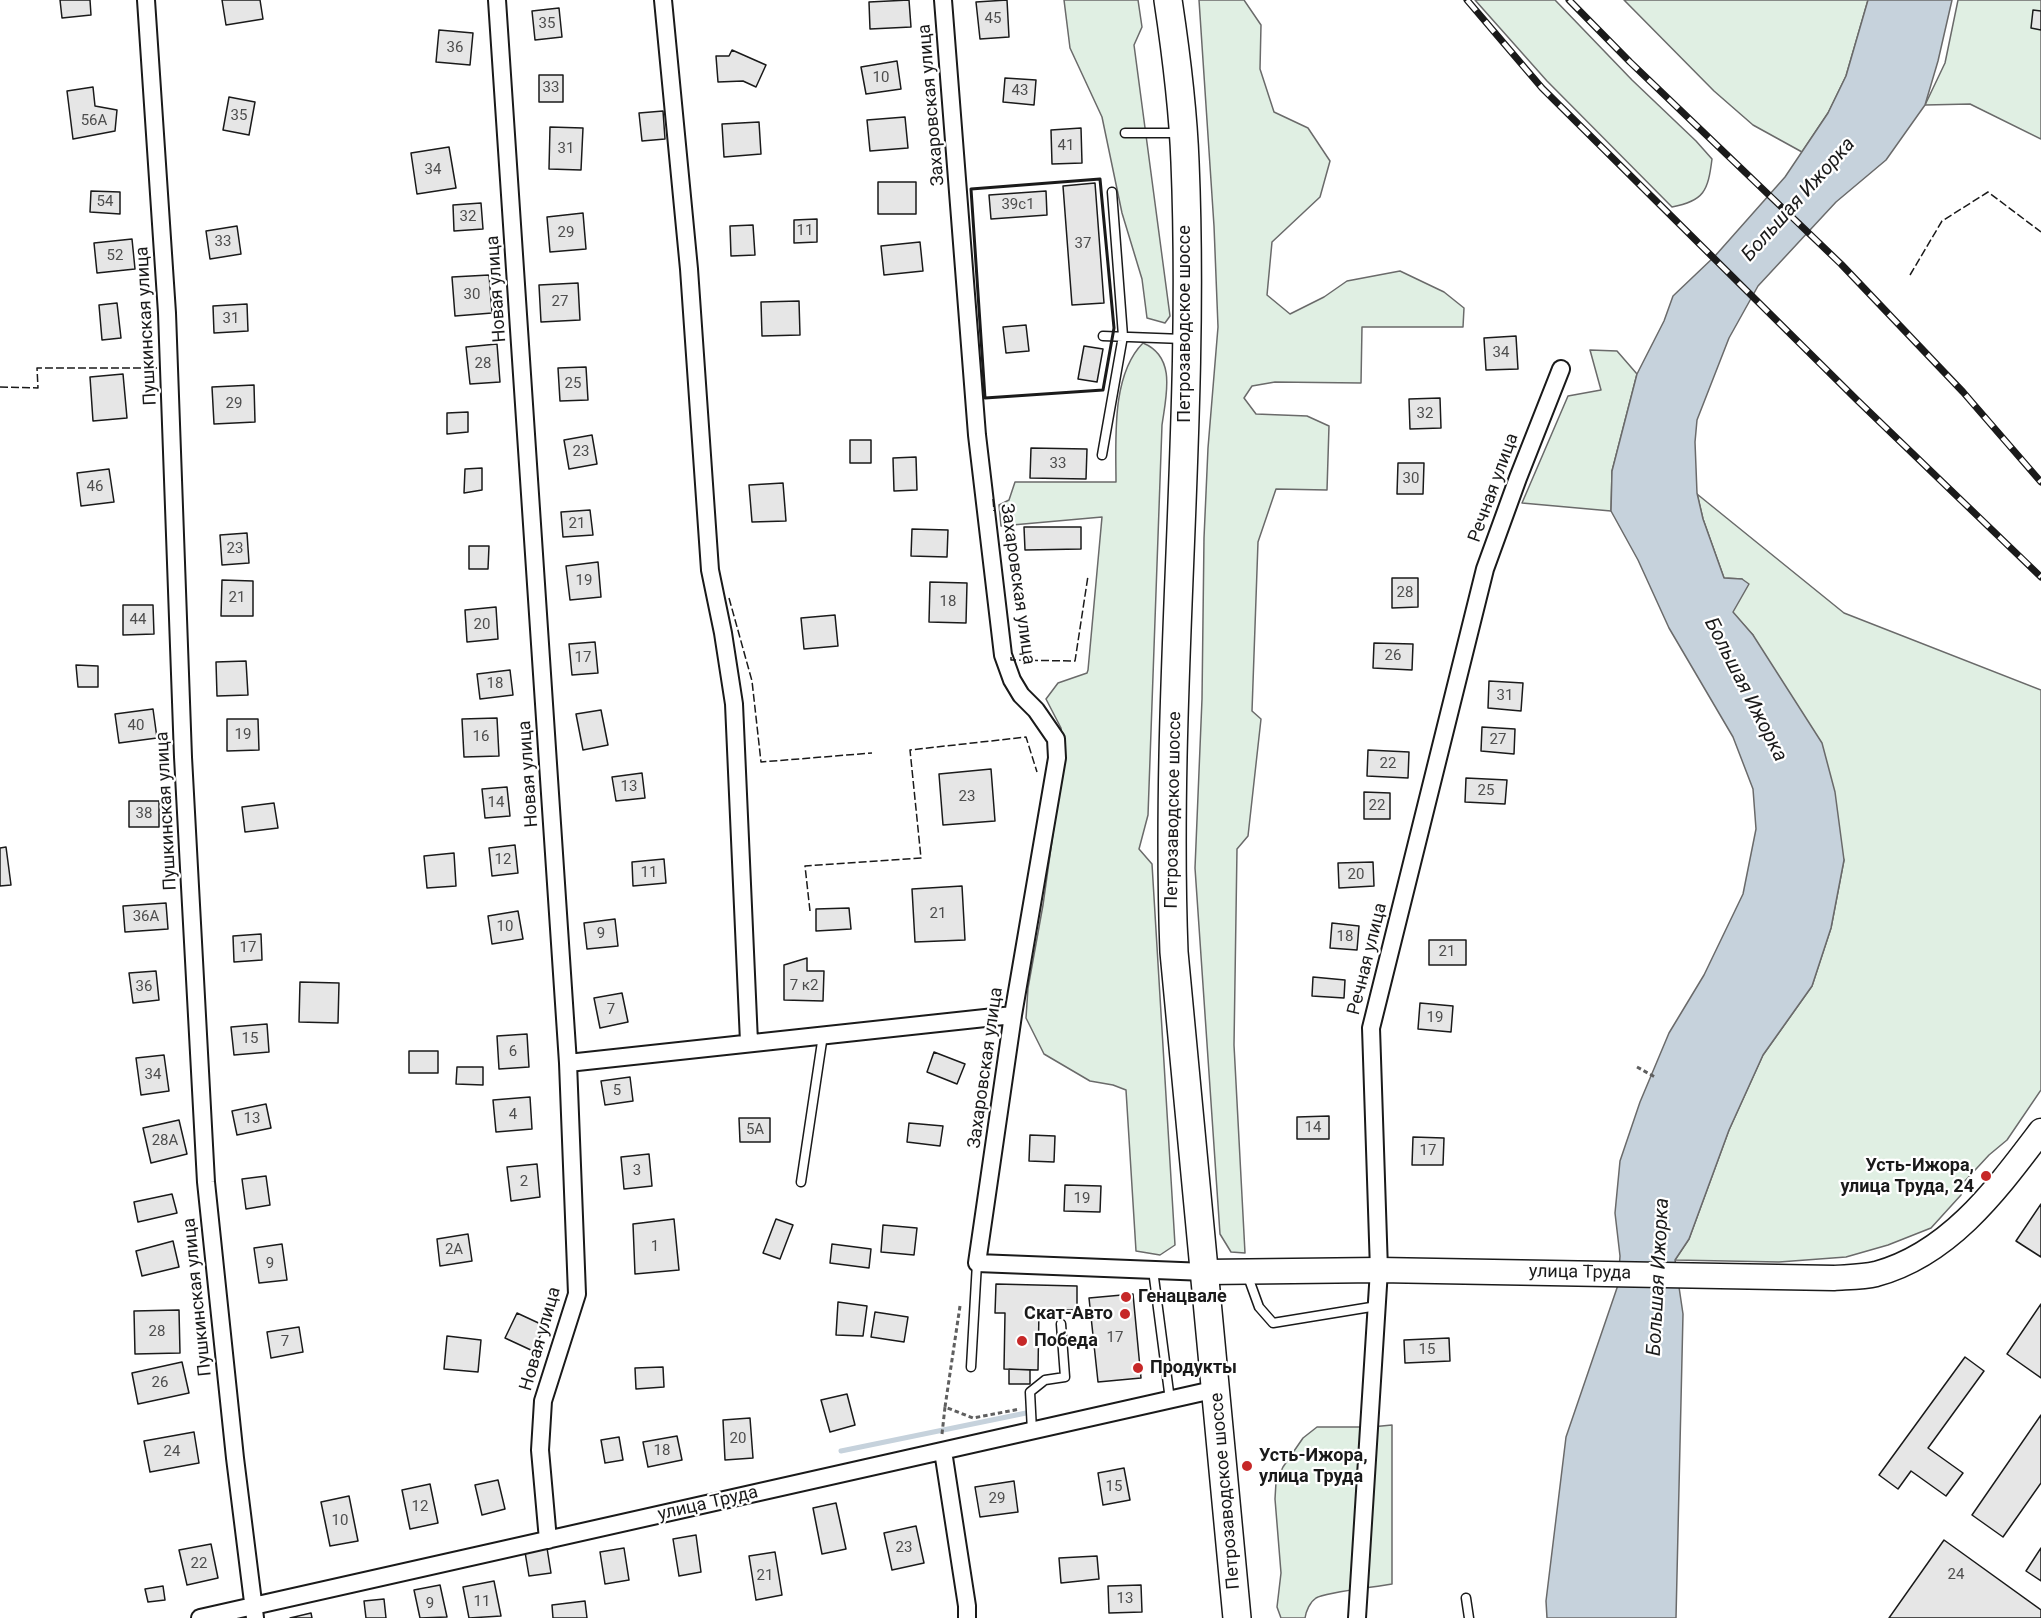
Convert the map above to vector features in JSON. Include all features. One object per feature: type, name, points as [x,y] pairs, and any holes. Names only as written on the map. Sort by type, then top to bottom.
[{"type":"main road","name":"Петрозаводское шоссе","points":[[1168,0],[1185,160],[1187,339],[1173,750],[1171,876],[1174,952],[1237,1618]]},
{"type":"main road","name":"улица Труда","points":[[1206,1272],[1379,1270],[1834,1278],[1875,1274],[1913,1259],[1956,1231],[1995,1191],[2041,1131]]},
{"type":"street","name":"Пушкинская улица","points":[[146,0],[167,313],[183,757],[206,1182],[254,1612]]},
{"type":"street","name":"Новая улица","points":[[497,0],[568,1063],[578,1294],[543,1401],[540,1450],[548,1540]]},
{"type":"street","points":[[663,0],[689,269],[710,570],[734,704],[749,1042]]},
{"type":"street","name":"Захаровская улица","points":[[943,0],[977,435],[1003,655],[1012,680],[1056,739],[1057,758],[1013,1015],[977,1263]]},
{"type":"street","name":"Речная улица","points":[[1358,1618],[1379,1270],[1371,1028],[1485,569],[1561,369]]},
{"type":"street","points":[[568,1063],[1013,1015]]},
{"type":"street","points":[[977,1263],[1206,1272]]},
{"type":"street","name":"улица Труда","points":[[200,1618],[254,1612],[942,1444],[1032,1431],[1217,1389]]},
{"type":"street","points":[[942,1444],[967,1618]]},
{"type":"lane","points":[[1125,133],[1183,133]]},
{"type":"lane","points":[[1102,455],[1123,336],[1112,192]]},
{"type":"lane","points":[[1103,336],[1187,339]]},
{"type":"lane","points":[[801,1182],[822,1035]]},
{"type":"lane","points":[[971,1366],[977,1263]]},
{"type":"lane","points":[[1154,1269],[1170,1400]]},
{"type":"lane","points":[[1246,1271],[1259,1307],[1273,1323],[1377,1306]]},
{"type":"lane","points":[[1032,1431],[1030,1392],[1045,1380],[1065,1377],[1060,1324]]},
{"type":"lane","points":[[1466,1598],[1469,1618]]},
{"type":"path","points":[[1637,1067],[1655,1077]]},
{"type":"path","points":[[942,1444],[945,1407]]},
{"type":"green space","points":[[1064,0],[1138,0],[1142,27],[1134,45],[1170,316],[1165,323],[1147,318],[1142,279],[1122,213],[1102,117],[1070,48]]},
{"type":"green space","points":[[1199,0],[1244,0],[1261,25],[1260,69],[1274,112],[1308,128],[1330,161],[1320,197],[1272,242],[1267,295],[1290,314],[1324,297],[1347,281],[1400,271],[1444,292],[1464,308],[1463,327],[1362,327],[1361,383],[1275,382],[1252,386],[1244,398],[1256,414],[1307,416],[1329,426],[1327,490],[1276,489],[1258,542],[1252,711],[1261,719],[1248,836],[1237,849],[1234,1045],[1245,1253],[1231,1252],[1220,1234],[1195,868],[1202,699],[1204,538],[1208,448],[1218,327],[1214,226]]},
{"type":"green space","points":[[1475,0],[1555,0],[1712,159],[1709,179],[1698,198],[1672,207],[1547,81]]},
{"type":"green space","points":[[1624,0],[1868,0],[1846,76],[1828,113],[1802,152],[1753,125],[1714,91]]},
{"type":"green space","points":[[1958,0],[2041,0],[2041,139],[1970,104],[1925,105],[1945,63]]},
{"type":"green space","points":[[1143,343],[1154,349],[1161,358],[1167,378],[1162,425],[1148,815],[1139,849],[1152,864],[1175,1245],[1160,1255],[1136,1251],[1126,1090],[1090,1081],[1044,1054],[1026,1018],[1028,988],[1043,905],[1064,755],[1061,728],[1046,699],[1058,683],[1087,673],[1088,670],[1102,517],[1001,526],[999,505],[1009,500],[1015,482],[1116,482],[1116,428],[1120,390],[1125,372]]},
{"type":"green space","points":[[1590,350],[1617,351],[1637,374],[1612,471],[1611,511],[1522,503],[1568,396],[1601,390]]},
{"type":"green space","points":[[1697,494],[1844,613],[2041,690],[2041,1090],[2007,1140],[1989,1155],[1964,1182],[1961,1195],[1931,1228],[1888,1245],[1846,1257],[1779,1262],[1675,1260],[1689,1239],[1729,1130],[1763,1055],[1812,986],[1831,928],[1844,860],[1753,635],[1732,612],[1742,579],[1724,578],[1703,519]]},
{"type":"green space","points":[[1392,1425],[1392,1584],[1322,1596],[1312,1602],[1305,1618],[1281,1618],[1277,1607],[1281,1573],[1275,1499],[1276,1482],[1283,1467],[1303,1438],[1317,1427]]},
{"type":"water","name":"Большая Ижорка","points":[[1868,0],[1952,0],[1925,105],[1886,160],[1836,202],[1758,286],[1729,338],[1697,420],[1695,442],[1697,493],[1703,519],[1724,578],[1742,579],[1749,584],[1733,612],[1753,635],[1822,743],[1835,792],[1844,860],[1831,928],[1812,986],[1763,1055],[1729,1130],[1689,1239],[1675,1260],[1683,1314],[1676,1618],[1547,1618],[1546,1601],[1566,1437],[1618,1285],[1620,1256],[1615,1213],[1620,1161],[1640,1102],[1669,1033],[1704,975],[1743,894],[1756,829],[1753,789],[1733,737],[1669,628],[1638,560],[1611,511],[1612,471],[1637,374],[1664,321],[1673,296],[1715,256],[1785,177],[1828,113],[1846,76]]},
{"type":"building","points":[[60,0],[90,0],[91,15],[62,18]]},
{"type":"building","points":[[222,0],[260,0],[263,19],[226,25]]},
{"type":"building","points":[[909,0],[911,27],[870,29],[869,2]]},
{"type":"building","points":[[1007,0],[1009,37],[980,39],[976,2]]},
{"type":"building","points":[[559,8],[562,37],[535,40],[532,11]]},
{"type":"building","points":[[2033,10],[2041,11],[2041,30],[2031,28]]},
{"type":"building","points":[[439,30],[473,33],[470,65],[436,62]]},
{"type":"building","points":[[732,50],[766,65],[756,87],[743,81],[718,82],[716,56],[729,56]]},
{"type":"building","points":[[897,61],[901,89],[866,94],[861,67]]},
{"type":"building","points":[[539,75],[563,75],[563,102],[539,102]]},
{"type":"building","points":[[1005,78],[1036,80],[1034,105],[1003,102]]},
{"type":"building","points":[[93,87],[95,106],[117,110],[115,131],[73,139],[67,91]]},
{"type":"building","points":[[229,97],[255,102],[249,135],[223,130]]},
{"type":"building","points":[[663,111],[665,139],[642,141],[639,113]]},
{"type":"building","points":[[905,117],[908,148],[870,151],[867,120]]},
{"type":"building","points":[[759,122],[761,154],[724,157],[722,124]]},
{"type":"building","points":[[550,127],[583,128],[581,170],[549,169]]},
{"type":"building","points":[[1081,128],[1082,163],[1052,164],[1051,130]]},
{"type":"building","points":[[449,147],[456,188],[417,194],[411,153]]},
{"type":"building","points":[[878,182],[916,182],[916,214],[878,214]]},
{"type":"building","points":[[1095,183],[1104,303],[1072,305],[1063,186]]},
{"type":"building","points":[[91,191],[120,192],[120,214],[90,212]]},
{"type":"building","points":[[1046,191],[1047,215],[991,219],[989,195]]},
{"type":"building","points":[[481,203],[483,229],[454,231],[453,205]]},
{"type":"building","points":[[583,213],[586,249],[550,252],[547,217]]},
{"type":"building","points":[[817,219],[817,242],[794,243],[794,220]]},
{"type":"building","points":[[753,225],[755,255],[731,256],[730,226]]},
{"type":"building","points":[[237,226],[241,254],[210,259],[206,231]]},
{"type":"building","points":[[132,239],[135,269],[97,273],[94,243]]},
{"type":"building","points":[[920,242],[923,271],[884,275],[881,246]]},
{"type":"building","points":[[489,275],[492,313],[455,316],[452,277]]},
{"type":"building","points":[[578,283],[580,320],[541,322],[539,285]]},
{"type":"building","points":[[799,301],[800,335],[762,336],[761,302]]},
{"type":"building","points":[[117,303],[121,338],[102,340],[99,305]]},
{"type":"building","points":[[247,304],[248,331],[214,333],[213,306]]},
{"type":"building","points":[[1026,325],[1029,351],[1006,353],[1003,327]]},
{"type":"building","points":[[1516,336],[1518,369],[1486,370],[1484,338]]},
{"type":"building","points":[[497,344],[500,382],[470,384],[466,347]]},
{"type":"building","points":[[1084,346],[1103,349],[1097,382],[1078,379]]},
{"type":"building","points":[[586,367],[588,400],[560,401],[558,368]]},
{"type":"building","points":[[123,374],[127,418],[93,421],[90,377]]},
{"type":"building","points":[[254,385],[255,422],[214,424],[212,387]]},
{"type":"building","points":[[1440,398],[1441,428],[1410,429],[1409,399]]},
{"type":"building","points":[[468,412],[468,432],[447,434],[447,413]]},
{"type":"building","points":[[592,435],[597,464],[569,469],[564,440]]},
{"type":"building","points":[[850,440],[871,440],[871,463],[850,463]]},
{"type":"building","points":[[1031,448],[1087,449],[1086,479],[1030,478]]},
{"type":"building","points":[[916,457],[917,490],[894,491],[893,458]]},
{"type":"building","points":[[1398,463],[1424,463],[1423,494],[1397,494]]},
{"type":"building","points":[[482,468],[482,490],[464,493],[465,469]]},
{"type":"building","points":[[109,469],[114,502],[81,506],[77,473]]},
{"type":"building","points":[[783,483],[786,521],[752,522],[749,485]]},
{"type":"building","points":[[590,510],[593,535],[563,537],[561,512]]},
{"type":"building","points":[[1024,527],[1081,527],[1081,549],[1025,550]]},
{"type":"building","points":[[912,529],[948,530],[947,557],[911,556]]},
{"type":"building","points":[[247,533],[249,563],[222,565],[220,535]]},
{"type":"building","points":[[469,546],[489,546],[488,569],[469,569]]},
{"type":"building","points":[[598,562],[601,597],[570,600],[566,566]]},
{"type":"building","points":[[1392,578],[1418,578],[1418,607],[1392,608]]},
{"type":"building","points":[[222,580],[253,581],[253,616],[221,616]]},
{"type":"building","points":[[930,582],[967,583],[966,623],[929,622]]},
{"type":"building","points":[[123,605],[153,605],[154,634],[123,635]]},
{"type":"building","points":[[496,607],[498,639],[467,642],[465,610]]},
{"type":"building","points":[[835,615],[838,646],[804,649],[801,618]]},
{"type":"building","points":[[595,642],[598,673],[572,675],[569,644]]},
{"type":"building","points":[[1374,643],[1413,644],[1412,670],[1373,668]]},
{"type":"building","points":[[246,661],[248,695],[217,696],[216,662]]},
{"type":"building","points":[[76,665],[98,666],[98,687],[78,687]]},
{"type":"building","points":[[510,670],[513,695],[480,699],[477,674]]},
{"type":"building","points":[[1489,681],[1523,683],[1521,711],[1488,708]]},
{"type":"building","points":[[153,709],[157,738],[119,743],[115,714]]},
{"type":"building","points":[[601,710],[608,745],[583,750],[576,714]]},
{"type":"building","points":[[497,718],[499,756],[464,757],[462,719]]},
{"type":"building","points":[[227,719],[258,719],[259,750],[227,751]]},
{"type":"building","points":[[1482,727],[1515,729],[1514,754],[1481,751]]},
{"type":"building","points":[[1368,750],[1409,752],[1408,778],[1367,776]]},
{"type":"building","points":[[991,769],[995,821],[943,825],[939,774]]},
{"type":"building","points":[[642,773],[645,798],[616,801],[612,777]]},
{"type":"building","points":[[1466,778],[1507,780],[1505,804],[1465,802]]},
{"type":"building","points":[[507,787],[510,816],[485,818],[482,789]]},
{"type":"building","points":[[1364,792],[1390,793],[1390,819],[1364,819]]},
{"type":"building","points":[[129,801],[159,801],[159,827],[129,827]]},
{"type":"building","points":[[274,803],[278,828],[245,832],[242,807]]},
{"type":"building","points":[[515,845],[518,873],[492,876],[489,848]]},
{"type":"building","points":[[6,847],[11,885],[0,886],[0,848]]},
{"type":"building","points":[[454,853],[456,886],[427,888],[424,856]]},
{"type":"building","points":[[664,859],[666,883],[633,886],[632,862]]},
{"type":"building","points":[[1373,862],[1374,886],[1339,888],[1338,863]]},
{"type":"building","points":[[962,886],[965,940],[915,942],[912,889]]},
{"type":"building","points":[[166,903],[168,929],[125,932],[123,906]]},
{"type":"building","points":[[849,908],[851,929],[816,931],[816,909]]},
{"type":"building","points":[[518,911],[523,939],[492,944],[488,916]]},
{"type":"building","points":[[615,919],[618,946],[587,949],[584,923]]},
{"type":"building","points":[[1332,923],[1359,926],[1357,950],[1330,948]]},
{"type":"building","points":[[261,934],[262,960],[234,962],[233,936]]},
{"type":"building","points":[[1429,940],[1466,940],[1466,965],[1429,965]]},
{"type":"building","points":[[807,958],[807,971],[824,971],[823,1001],[784,1000],[784,965]]},
{"type":"building","points":[[156,971],[159,1000],[133,1003],[129,973]]},
{"type":"building","points":[[1313,977],[1345,980],[1344,998],[1312,996]]},
{"type":"building","points":[[300,982],[339,983],[338,1023],[299,1022]]},
{"type":"building","points":[[622,993],[628,1022],[600,1028],[594,998]]},
{"type":"building","points":[[1420,1003],[1453,1006],[1451,1032],[1418,1029]]},
{"type":"building","points":[[267,1024],[269,1052],[234,1055],[231,1027]]},
{"type":"building","points":[[527,1034],[529,1067],[499,1069],[497,1036]]},
{"type":"building","points":[[409,1051],[438,1051],[438,1073],[409,1073]]},
{"type":"building","points":[[934,1052],[965,1064],[957,1084],[927,1072]]},
{"type":"building","points":[[164,1055],[169,1091],[141,1095],[136,1058]]},
{"type":"building","points":[[457,1067],[483,1067],[483,1085],[456,1084]]},
{"type":"building","points":[[630,1077],[633,1101],[605,1105],[601,1081]]},
{"type":"building","points":[[530,1097],[532,1129],[496,1132],[493,1100]]},
{"type":"building","points":[[266,1104],[271,1128],[237,1135],[232,1111]]},
{"type":"building","points":[[1329,1116],[1329,1139],[1297,1139],[1297,1117]]},
{"type":"building","points":[[739,1118],[770,1118],[770,1142],[740,1142]]},
{"type":"building","points":[[179,1120],[187,1154],[151,1163],[143,1128]]},
{"type":"building","points":[[909,1123],[943,1126],[940,1146],[907,1142]]},
{"type":"building","points":[[1030,1135],[1055,1136],[1054,1162],[1029,1161]]},
{"type":"building","points":[[1413,1137],[1444,1138],[1443,1165],[1412,1165]]},
{"type":"building","points":[[649,1154],[652,1186],[624,1189],[621,1157]]},
{"type":"building","points":[[537,1164],[540,1197],[511,1201],[507,1167]]},
{"type":"building","points":[[266,1176],[270,1205],[246,1209],[242,1179]]},
{"type":"building","points":[[1065,1185],[1101,1186],[1100,1212],[1064,1211]]},
{"type":"building","points":[[172,1194],[177,1213],[138,1222],[134,1202]]},
{"type":"building","points":[[2041,1204],[2041,1257],[2016,1241]]},
{"type":"building","points":[[674,1219],[679,1270],[635,1274],[633,1224]]},
{"type":"building","points":[[776,1219],[793,1225],[780,1259],[763,1253]]},
{"type":"building","points":[[883,1225],[917,1228],[914,1255],[881,1252]]},
{"type":"building","points":[[468,1234],[472,1261],[440,1266],[437,1239]]},
{"type":"building","points":[[173,1241],[179,1267],[142,1276],[136,1251]]},
{"type":"building","points":[[282,1244],[287,1280],[259,1283],[254,1248]]},
{"type":"building","points":[[832,1244],[871,1249],[869,1268],[830,1263]]},
{"type":"building","name":"Победа","points":[[996,1284],[1077,1286],[1077,1310],[1039,1309],[1038,1370],[1004,1369],[1005,1313],[995,1313]]},
{"type":"building","points":[[1133,1294],[1141,1378],[1098,1382],[1089,1298]]},
{"type":"building","points":[[838,1302],[867,1306],[863,1336],[836,1335]]},
{"type":"building","points":[[2041,1304],[2041,1378],[2007,1354]]},
{"type":"building","points":[[179,1310],[180,1353],[135,1354],[134,1311]]},
{"type":"building","points":[[875,1312],[908,1317],[904,1342],[871,1337]]},
{"type":"building","points":[[517,1313],[545,1326],[533,1351],[505,1338]]},
{"type":"building","points":[[299,1327],[303,1352],[271,1358],[267,1332]]},
{"type":"building","points":[[447,1336],[481,1340],[478,1372],[444,1369]]},
{"type":"building","points":[[1449,1338],[1450,1361],[1405,1363],[1404,1340]]},
{"type":"building","points":[[1965,1357],[1984,1371],[1928,1448],[1963,1473],[1946,1496],[1911,1471],[1898,1489],[1879,1475]]},
{"type":"building","points":[[182,1362],[189,1393],[138,1404],[132,1373]]},
{"type":"building","points":[[663,1367],[664,1387],[636,1389],[635,1368]]},
{"type":"building","points":[[1009,1369],[1030,1370],[1030,1384],[1009,1384]]},
{"type":"building","points":[[847,1394],[855,1425],[830,1432],[821,1400]]},
{"type":"building","points":[[2041,1415],[2041,1483],[2003,1537],[1972,1515]]},
{"type":"building","points":[[750,1418],[753,1458],[725,1460],[723,1420]]},
{"type":"building","points":[[194,1432],[199,1463],[150,1472],[144,1441]]},
{"type":"building","points":[[677,1436],[682,1460],[648,1467],[643,1442]]},
{"type":"building","points":[[619,1437],[623,1460],[605,1463],[601,1440]]},
{"type":"building","points":[[1124,1468],[1130,1500],[1103,1505],[1098,1473]]},
{"type":"building","points":[[498,1480],[505,1509],[482,1515],[475,1485]]},
{"type":"building","points":[[1014,1481],[1018,1512],[980,1517],[975,1487]]},
{"type":"building","points":[[430,1484],[438,1523],[410,1529],[402,1490]]},
{"type":"building","points":[[349,1496],[358,1541],[330,1546],[321,1502]]},
{"type":"building","points":[[836,1503],[846,1549],[822,1554],[813,1508]]},
{"type":"building","points":[[916,1526],[924,1563],[892,1570],[884,1533]]},
{"type":"building","points":[[696,1535],[701,1572],[679,1576],[673,1539]]},
{"type":"building","points":[[1944,1540],[2041,1610],[2041,1618],[1889,1618]]},
{"type":"building","points":[[211,1544],[218,1578],[187,1585],[179,1550]]},
{"type":"building","points":[[547,1548],[551,1573],[529,1576],[525,1552]]},
{"type":"building","points":[[624,1548],[629,1580],[605,1584],[600,1552]]},
{"type":"building","points":[[2041,1548],[2041,1581],[2026,1571]]},
{"type":"building","points":[[775,1552],[782,1595],[756,1600],[749,1556]]},
{"type":"building","points":[[1097,1556],[1099,1579],[1061,1583],[1059,1558]]},
{"type":"building","points":[[494,1581],[501,1616],[469,1618],[463,1587]]},
{"type":"building","points":[[440,1585],[447,1617],[420,1618],[414,1590]]},
{"type":"building","points":[[1141,1585],[1142,1612],[1109,1613],[1108,1586]]},
{"type":"building","points":[[163,1586],[165,1600],[148,1602],[145,1589]]},
{"type":"building","points":[[384,1599],[386,1618],[366,1618],[364,1601]]},
{"type":"building","points":[[585,1601],[587,1618],[553,1618],[552,1605]]},
{"type":"building","points":[[311,1613],[312,1618],[290,1618]]},
{"type":"waterway","points":[[841,1451],[1026,1413]]},
{"type":"railway","points":[[1467,0],[1542,88],[1857,400],[2041,577]]},
{"type":"railway","points":[[1569,0],[1630,62],[1841,264],[1963,392],[2041,482]]},
{"type":"fence","points":[[1910,275],[1942,221],[1988,192],[2041,232]]},
{"type":"fence","points":[[0,387],[38,388],[37,368],[157,368]]},
{"type":"fence","points":[[993,499],[994,511]]},
{"type":"fence","points":[[1011,657],[1011,660],[1075,661],[1088,576]]},
{"type":"fence","points":[[729,598],[752,681],[761,762],[872,753]]},
{"type":"fence","points":[[810,911],[805,866],[921,858],[910,750],[1026,737],[1037,772]]},
{"type":"wall","points":[[1100,179],[1114,328],[1103,390],[985,398],[971,189],[1100,179]]},
{"type":"place","name":"Усть-Ижора, улица Труда, 24","points":[[1986,1176]]},
{"type":"place","name":"Генацвале","points":[[1126,1297]]},
{"type":"place","name":"Скат-Авто","points":[[1125,1314]]},
{"type":"place","name":"Победа","points":[[1022,1341]]},
{"type":"place","name":"Продукты","points":[[1138,1368]]},
{"type":"place","name":"Усть-Ижора, улица Труда","points":[[1247,1466]]}]
